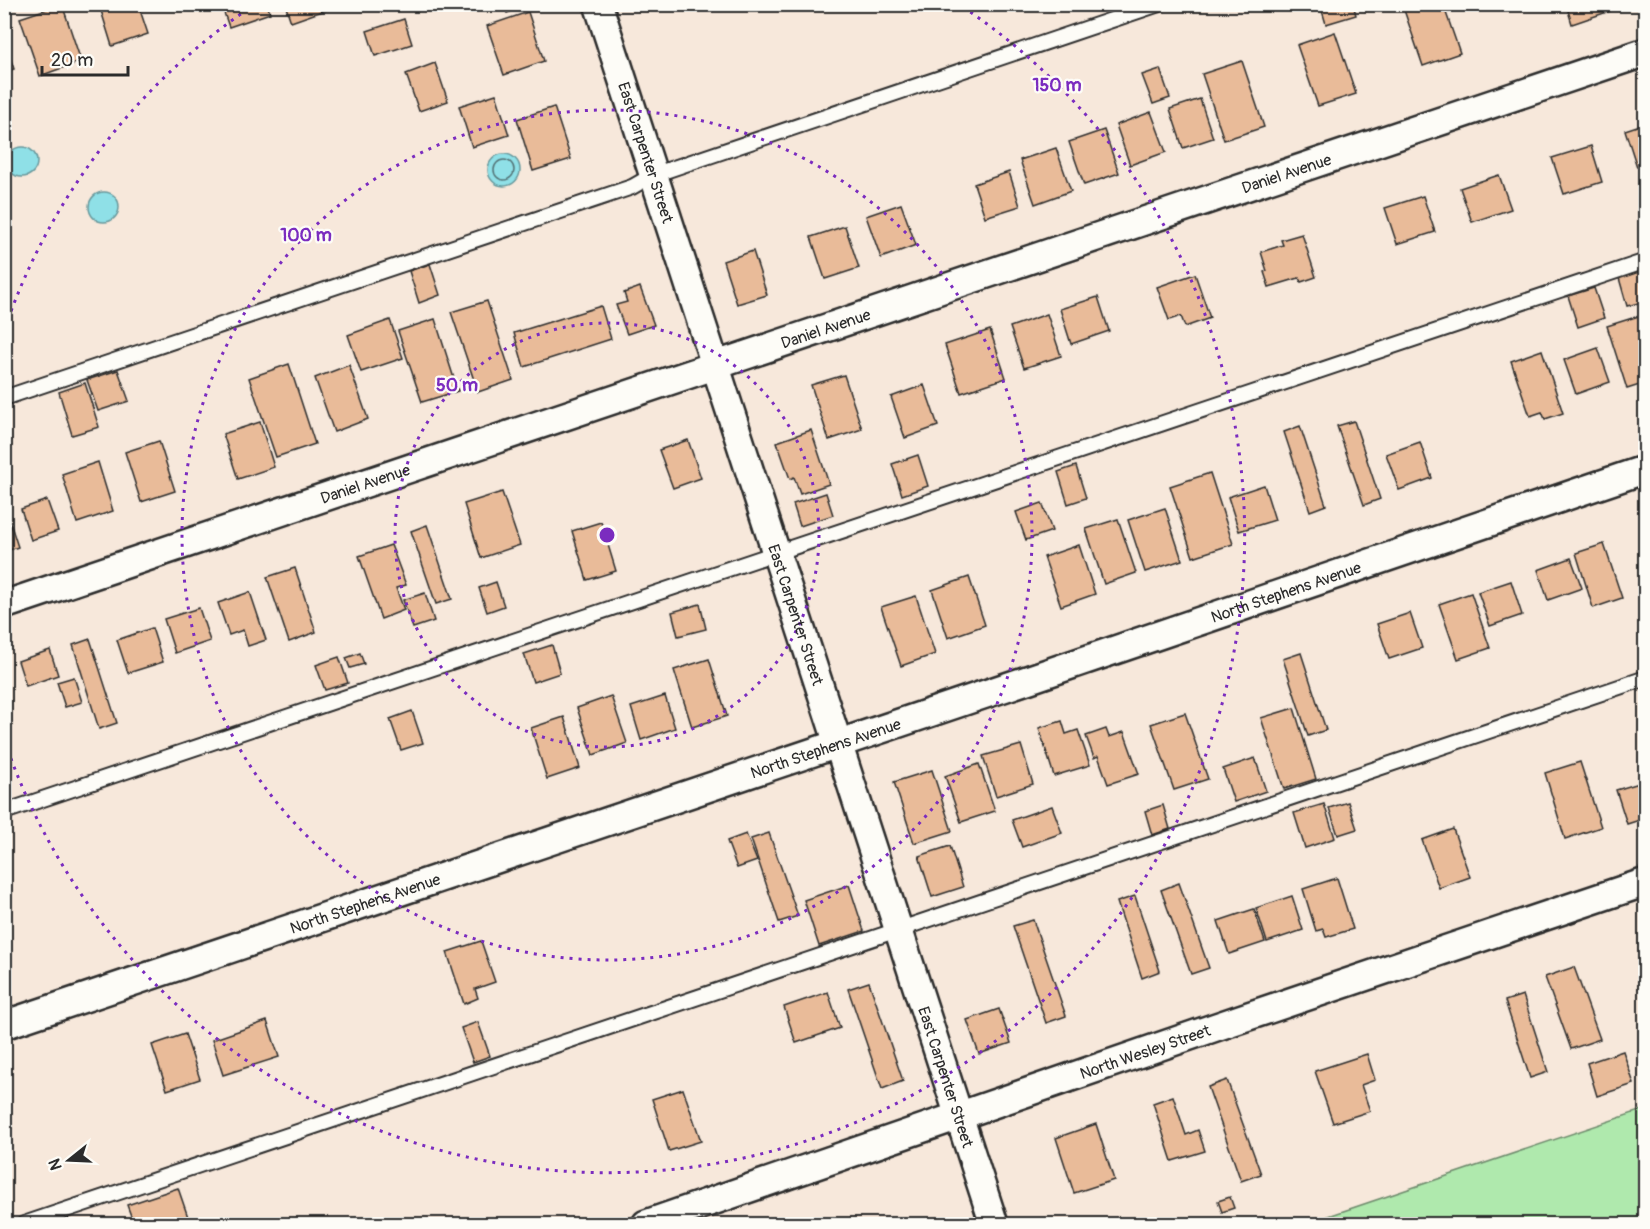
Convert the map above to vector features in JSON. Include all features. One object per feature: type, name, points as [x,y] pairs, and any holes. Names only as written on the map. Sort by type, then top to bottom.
[{"type":"street","name":"East Carpenter Street","points":[[598,4],[994,1224]]},
{"type":"street","name":"Daniel Avenue","points":[[4,605],[1646,52]]},
{"type":"street","name":"North Stephens Avenue","points":[[4,1025],[1646,469]]},
{"type":"street","name":"North Wesley Street","points":[[646,1224],[1215,1027],[1646,882]]},
{"type":"lane","points":[[4,398],[632,187],[653,175],[1159,4]]},
{"type":"lane","points":[[4,812],[1646,261]]},
{"type":"lane","points":[[24,1224],[1646,678]]},
{"type":"green space","points":[[1645,1109],[1645,1224],[1305,1224]]},
{"type":"water","points":[[22,147],[33,151],[37,162],[33,173],[22,177],[11,173],[7,162],[11,151]]},
{"type":"water","points":[[504,154],[515,159],[520,170],[515,181],[504,186],[493,181],[488,170],[493,159]]},
{"type":"water","points":[[104,192],[115,196],[119,207],[115,218],[104,222],[93,218],[89,207],[93,196]]},
{"type":"building","points":[[62,4],[81,61],[40,76],[20,18]]},
{"type":"building","points":[[99,4],[138,4],[148,34],[112,46]]},
{"type":"building","points":[[221,4],[267,4],[270,13],[229,27]]},
{"type":"building","points":[[285,4],[330,4],[331,8],[291,22]]},
{"type":"building","points":[[504,4],[531,4],[507,13]]},
{"type":"building","points":[[1320,4],[1353,4],[1356,15],[1326,24]]},
{"type":"building","points":[[1402,4],[1443,4],[1460,53],[1423,66]]},
{"type":"building","points":[[1566,4],[1608,4],[1610,11],[1572,24]]},
{"type":"building","points":[[528,12],[544,61],[504,75],[487,26]]},
{"type":"building","points":[[404,19],[412,44],[375,56],[367,31]]},
{"type":"building","points":[[1335,32],[1356,94],[1318,106],[1297,45]]},
{"type":"building","points":[[4,40],[14,69],[4,72]]},
{"type":"building","points":[[1242,61],[1264,127],[1224,140],[1202,74]]},
{"type":"building","points":[[435,63],[448,101],[419,111],[406,74]]},
{"type":"building","points":[[1160,69],[1170,98],[1153,104],[1142,75]]},
{"type":"building","points":[[496,94],[509,135],[472,147],[459,106]]},
{"type":"building","points":[[1200,99],[1213,138],[1183,148],[1170,109]]},
{"type":"building","points":[[554,107],[571,159],[533,171],[517,119]]},
{"type":"building","points":[[1151,112],[1166,152],[1130,165],[1116,125]]},
{"type":"building","points":[[1646,123],[1646,164],[1637,167],[1625,130]]},
{"type":"building","points":[[1104,130],[1119,173],[1084,185],[1069,142]]},
{"type":"building","points":[[1591,146],[1602,182],[1564,194],[1552,158]]},
{"type":"building","points":[[1056,148],[1071,191],[1035,204],[1020,160]]},
{"type":"building","points":[[1009,172],[1020,206],[985,217],[974,184]]},
{"type":"building","points":[[1499,175],[1511,209],[1472,222],[1460,188]]},
{"type":"building","points":[[1423,196],[1435,232],[1397,244],[1385,208]]},
{"type":"building","points":[[901,204],[916,245],[881,258],[866,216]]},
{"type":"building","points":[[845,226],[859,268],[825,279],[811,237]]},
{"type":"building","points":[[1302,234],[1316,277],[1301,282],[1299,278],[1269,287],[1261,252],[1283,245],[1281,240]]},
{"type":"building","points":[[753,251],[767,295],[737,304],[723,261]]},
{"type":"building","points":[[430,264],[440,295],[419,303],[409,271]]},
{"type":"building","points":[[1644,270],[1646,301],[1627,306],[1619,278]]},
{"type":"building","points":[[1195,274],[1210,318],[1185,327],[1181,316],[1169,320],[1157,287]]},
{"type":"building","points":[[640,287],[654,325],[627,334],[616,305],[627,302],[624,293]]},
{"type":"building","points":[[1594,288],[1604,318],[1578,327],[1568,296]]},
{"type":"building","points":[[1098,297],[1109,331],[1071,344],[1060,309]]},
{"type":"building","points":[[487,301],[513,380],[478,392],[451,312]]},
{"type":"building","points":[[601,306],[611,339],[524,367],[514,333]]},
{"type":"building","points":[[1047,314],[1061,356],[1024,368],[1010,327]]},
{"type":"building","points":[[1642,315],[1646,325],[1646,383],[1627,389],[1607,326]]},
{"type":"building","points":[[435,319],[458,391],[422,402],[398,331]]},
{"type":"building","points":[[390,320],[403,358],[361,372],[348,335]]},
{"type":"building","points":[[990,330],[1006,378],[961,393],[945,345]]},
{"type":"building","points":[[1598,348],[1610,382],[1576,394],[1564,360]]},
{"type":"building","points":[[1542,350],[1563,413],[1545,419],[1542,412],[1530,416],[1511,361]]},
{"type":"building","points":[[289,364],[315,444],[276,457],[249,378]]},
{"type":"building","points":[[349,365],[368,419],[334,432],[315,378]]},
{"type":"building","points":[[118,370],[129,401],[98,411],[87,380]]},
{"type":"building","points":[[844,375],[862,429],[829,440],[811,385]]},
{"type":"building","points":[[85,383],[99,427],[72,435],[59,392]]},
{"type":"building","points":[[924,385],[938,426],[905,438],[891,397]]},
{"type":"building","points":[[1354,421],[1380,499],[1364,505],[1337,426]]},
{"type":"building","points":[[260,422],[274,467],[238,479],[223,434]]},
{"type":"building","points":[[1300,426],[1326,505],[1310,511],[1284,432]]},
{"type":"building","points":[[811,430],[829,484],[800,494],[794,477],[790,479],[777,442]]},
{"type":"building","points":[[688,440],[701,478],[673,488],[659,450]]},
{"type":"building","points":[[159,441],[175,491],[141,502],[125,452]]},
{"type":"building","points":[[1420,442],[1432,478],[1399,490],[1386,454]]},
{"type":"building","points":[[918,455],[928,486],[902,495],[892,464]]},
{"type":"building","points":[[98,462],[113,511],[77,523],[62,474]]},
{"type":"building","points":[[1076,466],[1086,498],[1068,504],[1058,472]]},
{"type":"building","points":[[1210,473],[1233,544],[1193,557],[1170,486]]},
{"type":"building","points":[[1264,485],[1275,520],[1239,531],[1228,497]]},
{"type":"building","points":[[502,492],[520,545],[481,558],[464,504]]},
{"type":"building","points":[[826,493],[833,515],[800,526],[793,504]]},
{"type":"building","points":[[47,500],[58,531],[31,540],[21,509]]},
{"type":"building","points":[[1042,503],[1052,531],[1026,540],[1016,512]]},
{"type":"building","points":[[4,504],[18,547],[4,552]]},
{"type":"building","points":[[1165,508],[1182,560],[1145,572],[1128,520]]},
{"type":"building","points":[[1118,519],[1136,573],[1104,584],[1086,529]]},
{"type":"building","points":[[601,522],[616,571],[587,580],[572,531]]},
{"type":"building","points":[[427,525],[452,599],[436,604],[411,531]]},
{"type":"building","points":[[1604,544],[1622,598],[1593,608],[1576,553]]},
{"type":"building","points":[[391,545],[406,585],[396,588],[404,610],[381,619],[359,556]]},
{"type":"building","points":[[1079,545],[1095,594],[1061,606],[1044,557]]},
{"type":"building","points":[[1571,558],[1582,588],[1548,600],[1538,570]]},
{"type":"building","points":[[295,568],[316,632],[289,642],[267,577]]},
{"type":"building","points":[[969,577],[985,625],[948,638],[932,590]]},
{"type":"building","points":[[1511,581],[1522,615],[1490,626],[1478,592]]},
{"type":"building","points":[[496,582],[504,606],[487,612],[479,588]]},
{"type":"building","points":[[250,592],[266,640],[248,646],[243,630],[229,635],[218,603]]},
{"type":"building","points":[[425,593],[434,621],[413,628],[403,600]]},
{"type":"building","points":[[1471,593],[1490,648],[1458,659],[1439,604]]},
{"type":"building","points":[[916,596],[935,654],[901,666],[881,607]]},
{"type":"building","points":[[700,604],[706,629],[678,636],[672,612]]},
{"type":"building","points":[[199,608],[210,641],[175,653],[164,619]]},
{"type":"building","points":[[1410,613],[1422,648],[1389,659],[1377,624]]},
{"type":"building","points":[[152,628],[163,662],[128,673],[117,640]]},
{"type":"building","points":[[90,639],[117,723],[99,729],[73,645]]},
{"type":"building","points":[[552,645],[560,673],[533,682],[524,654]]},
{"type":"building","points":[[50,650],[58,675],[26,686],[18,661]]},
{"type":"building","points":[[360,653],[364,664],[350,668],[346,658]]},
{"type":"building","points":[[1301,653],[1326,730],[1308,736],[1283,659]]},
{"type":"building","points":[[339,657],[348,683],[325,690],[316,665]]},
{"type":"building","points":[[709,659],[727,716],[692,727],[674,670]]},
{"type":"building","points":[[74,677],[82,702],[65,707],[57,682]]},
{"type":"building","points":[[611,696],[627,743],[593,755],[577,708]]},
{"type":"building","points":[[665,696],[675,728],[641,740],[631,707]]},
{"type":"building","points":[[1294,708],[1316,779],[1284,789],[1261,718]]},
{"type":"building","points":[[412,711],[423,743],[401,750],[390,719]]},
{"type":"building","points":[[1185,713],[1208,779],[1174,790],[1151,724]]},
{"type":"building","points":[[564,717],[580,768],[547,779],[531,728]]},
{"type":"building","points":[[1062,721],[1066,734],[1078,730],[1090,765],[1054,776],[1039,728]]},
{"type":"building","points":[[1106,729],[1109,737],[1124,732],[1139,774],[1108,784],[1098,756],[1094,758],[1086,736]]},
{"type":"building","points":[[1021,745],[1033,784],[996,796],[983,756]]},
{"type":"building","points":[[1255,758],[1266,791],[1234,802],[1223,769]]},
{"type":"building","points":[[1580,762],[1601,827],[1565,839],[1545,773]]},
{"type":"building","points":[[979,764],[995,811],[961,822],[945,776]]},
{"type":"building","points":[[932,770],[952,831],[914,843],[894,782]]},
{"type":"building","points":[[1646,781],[1646,818],[1627,824],[1616,790]]},
{"type":"building","points":[[1348,802],[1357,829],[1338,835],[1329,808]]},
{"type":"building","points":[[1324,804],[1335,838],[1305,848],[1294,813]]},
{"type":"building","points":[[1163,805],[1170,829],[1152,835],[1145,811]]},
{"type":"building","points":[[1052,806],[1062,833],[1022,847],[1012,820]]},
{"type":"building","points":[[1453,829],[1470,877],[1439,888],[1422,840]]},
{"type":"building","points":[[769,833],[798,916],[779,922],[751,839]]},
{"type":"building","points":[[746,834],[757,861],[737,868],[727,841]]},
{"type":"building","points":[[950,846],[963,887],[932,897],[919,856]]},
{"type":"building","points":[[1337,878],[1353,929],[1326,937],[1323,929],[1316,931],[1303,889]]},
{"type":"building","points":[[1179,883],[1209,968],[1191,974],[1161,890]]},
{"type":"building","points":[[849,885],[864,931],[819,946],[804,900]]},
{"type":"building","points":[[1135,896],[1160,971],[1142,978],[1117,902]]},
{"type":"building","points":[[1292,896],[1303,930],[1267,942],[1256,908]]},
{"type":"building","points":[[1254,909],[1265,942],[1229,954],[1218,921]]},
{"type":"building","points":[[1033,920],[1066,1016],[1046,1023],[1013,926]]},
{"type":"building","points":[[481,941],[495,982],[475,989],[478,998],[464,1004],[447,952]]},
{"type":"building","points":[[1574,967],[1600,1039],[1571,1049],[1545,977]]},
{"type":"building","points":[[869,982],[903,1081],[882,1089],[848,989]]},
{"type":"building","points":[[828,992],[840,1028],[796,1043],[784,1007]]},
{"type":"building","points":[[1523,995],[1548,1072],[1530,1078],[1505,1001]]},
{"type":"building","points":[[999,1009],[1011,1043],[979,1054],[967,1020]]},
{"type":"building","points":[[267,1021],[279,1057],[223,1075],[212,1040]]},
{"type":"building","points":[[478,1022],[490,1056],[473,1062],[461,1028]]},
{"type":"building","points":[[185,1034],[200,1079],[167,1090],[152,1045]]},
{"type":"building","points":[[1623,1051],[1634,1084],[1597,1096],[1587,1063]]},
{"type":"building","points":[[1367,1054],[1375,1080],[1361,1085],[1370,1111],[1333,1123],[1315,1071]]},
{"type":"building","points":[[1227,1080],[1261,1174],[1241,1181],[1208,1087]]},
{"type":"building","points":[[683,1089],[701,1141],[669,1151],[652,1099]]},
{"type":"building","points":[[1173,1096],[1186,1135],[1198,1130],[1205,1151],[1172,1161],[1153,1103]]},
{"type":"building","points":[[1096,1124],[1114,1180],[1074,1193],[1056,1138]]},
{"type":"building","points":[[178,1188],[189,1220],[175,1224],[134,1224],[127,1205]]},
{"type":"building","points":[[1230,1197],[1234,1208],[1222,1212],[1218,1201]]}]
